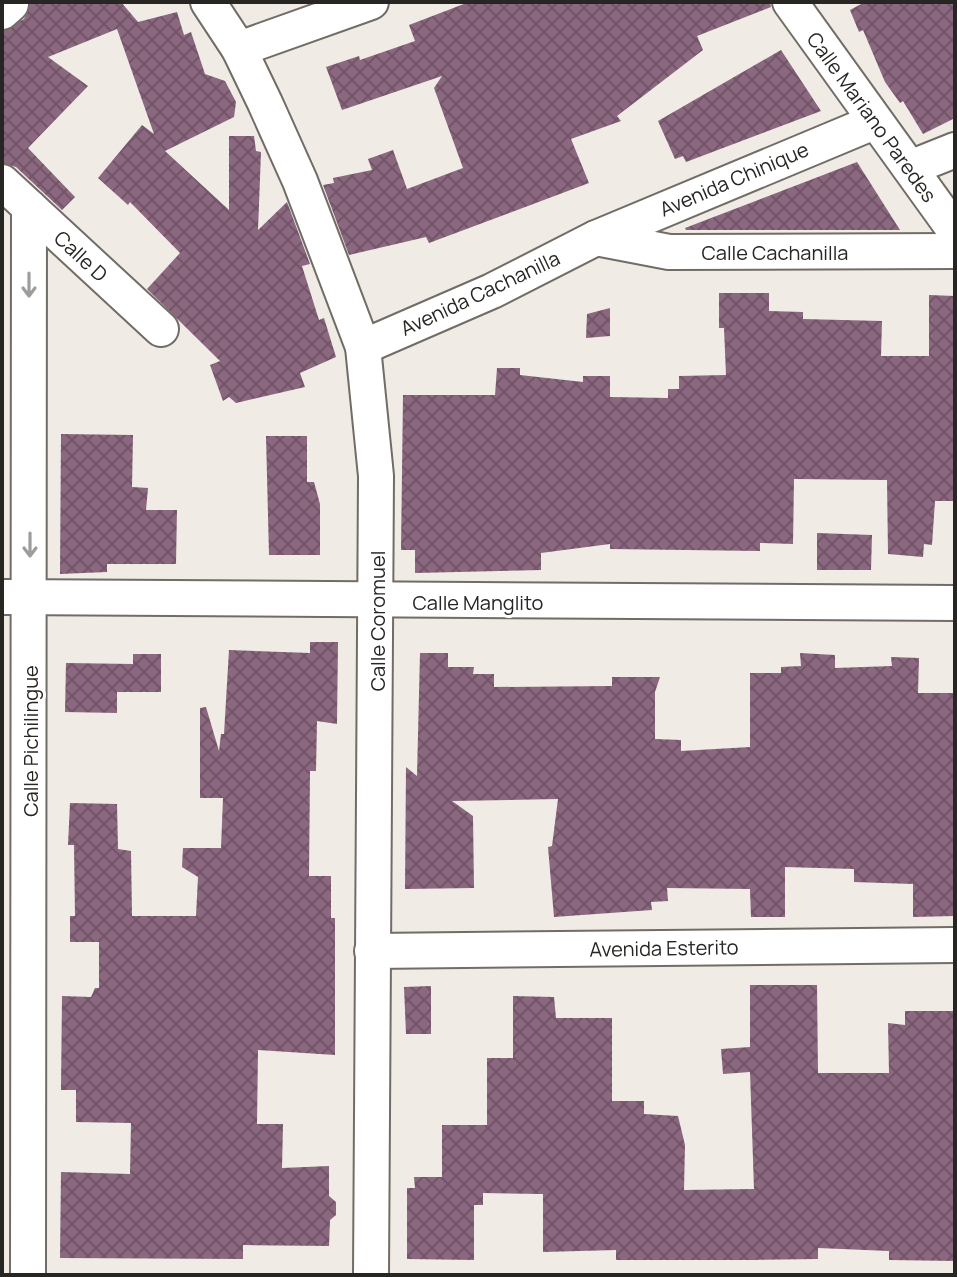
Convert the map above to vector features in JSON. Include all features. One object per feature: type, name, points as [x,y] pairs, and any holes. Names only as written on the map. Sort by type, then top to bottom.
[{"type":"street","name":"Calle Coromuel","points":[[208,2],[239,49],[300,181],[363,347],[376,476],[378,601],[371,1275]]},
{"type":"street","points":[[239,49],[371,2]]},
{"type":"street","name":"Calle Mariano Paredes","points":[[790,2],[955,231]]},
{"type":"street","name":"Avenida Chinique","points":[[596,238],[874,122]]},
{"type":"street","points":[[910,168],[955,150]]},
{"type":"street","name":"Calle D","points":[[2,182],[161,329]]},
{"type":"street","name":"Calle Pichilingue","points":[[28,1275],[16,597],[29,207]]},
{"type":"street","name":"Avenida Cachanilla","points":[[363,347],[492,291],[596,238]]},
{"type":"street","name":"Calle Cachanilla","points":[[596,238],[669,252],[955,251]]},
{"type":"street","name":"Calle Manglito","points":[[16,597],[955,603]]},
{"type":"street","name":"Avenida Esterito","points":[[372,951],[955,945]]},
{"type":"building","points":[[31,2],[121,2],[138,22],[177,12],[184,35],[191,32],[205,74],[225,81],[236,102],[234,117],[165,151],[229,210],[229,136],[254,136],[256,151],[261,152],[258,230],[287,202],[310,264],[302,266],[319,320],[324,318],[336,357],[300,373],[305,387],[236,403],[229,397],[223,401],[210,365],[220,361],[147,289],[180,253],[130,202],[128,205],[98,178],[142,125],[154,134],[117,29],[48,57],[88,86],[28,148],[75,197],[62,210],[16,167],[2,163],[2,31],[24,19]]},
{"type":"building","points":[[469,2],[770,2],[771,7],[697,36],[703,50],[617,116],[621,121],[571,139],[589,183],[429,243],[426,237],[349,255],[323,185],[334,183],[333,178],[372,170],[368,159],[393,150],[407,189],[463,168],[434,88],[442,76],[342,110],[326,67],[359,56],[360,60],[415,41],[409,25]]},
{"type":"building","points":[[865,2],[955,2],[955,118],[923,134],[903,101],[900,103],[885,82],[863,30],[859,32],[850,10]]},
{"type":"building","points":[[781,50],[821,111],[686,162],[683,156],[675,159],[658,121]]},
{"type":"building","points":[[857,162],[900,230],[685,228]]},
{"type":"building","points":[[719,293],[769,293],[769,311],[803,312],[803,319],[882,321],[881,356],[929,356],[929,295],[955,296],[955,501],[935,501],[932,545],[924,544],[923,557],[888,554],[887,480],[794,479],[793,544],[760,543],[760,551],[610,549],[610,544],[541,553],[541,570],[415,573],[415,550],[401,550],[403,395],[495,395],[497,368],[520,368],[520,375],[583,382],[583,376],[610,376],[610,397],[668,398],[668,389],[679,389],[679,376],[726,375],[724,328],[719,328]]},
{"type":"building","points":[[610,308],[610,336],[586,338],[587,314]]},
{"type":"building","points":[[61,434],[133,435],[132,487],[148,488],[146,510],[177,510],[176,564],[107,564],[107,572],[60,574]]},
{"type":"building","points":[[266,436],[307,436],[307,482],[314,482],[320,504],[320,555],[269,555]]},
{"type":"building","points":[[817,533],[872,535],[871,570],[817,570]]},
{"type":"building","points":[[310,642],[338,642],[337,724],[317,721],[316,771],[310,771],[309,876],[331,876],[331,918],[335,918],[335,1055],[258,1050],[257,1124],[283,1124],[282,1168],[329,1166],[329,1196],[336,1202],[336,1215],[330,1220],[329,1246],[243,1245],[243,1259],[60,1258],[61,1172],[130,1174],[131,1123],[76,1122],[76,1090],[61,1090],[62,996],[91,997],[95,988],[99,988],[99,942],[70,942],[70,916],[75,916],[74,845],[68,845],[70,803],[117,804],[118,849],[131,851],[132,916],[196,916],[198,877],[182,867],[183,848],[221,848],[223,798],[200,798],[200,708],[206,707],[219,751],[221,734],[224,734],[229,650],[310,653]]},
{"type":"building","points":[[420,653],[448,653],[448,667],[474,667],[473,674],[494,674],[494,687],[612,686],[612,677],[660,677],[655,692],[655,739],[681,740],[681,751],[750,747],[750,673],[781,673],[781,667],[801,666],[800,653],[835,655],[835,668],[892,666],[891,657],[919,658],[918,693],[955,693],[955,916],[913,917],[913,884],[854,882],[854,869],[785,867],[785,917],[751,917],[750,889],[667,888],[668,901],[651,902],[652,910],[554,917],[548,847],[552,846],[558,799],[452,801],[473,816],[474,888],[405,889],[406,767],[417,776]]},
{"type":"building","points":[[133,654],[161,654],[161,692],[117,692],[117,713],[65,712],[66,663],[133,664]]},
{"type":"building","points":[[750,985],[817,985],[818,1073],[889,1073],[888,1023],[905,1025],[905,1011],[955,1011],[955,1261],[889,1260],[889,1251],[818,1248],[818,1259],[752,1260],[616,1260],[616,1250],[543,1252],[543,1194],[483,1193],[483,1205],[474,1205],[474,1260],[407,1259],[407,1188],[415,1188],[414,1177],[442,1177],[442,1125],[487,1125],[487,1058],[513,1058],[513,996],[554,997],[556,1018],[612,1018],[612,1101],[644,1101],[644,1114],[678,1116],[685,1145],[684,1190],[754,1189],[750,1072],[723,1074],[721,1049],[750,1047]]},
{"type":"building","points":[[431,986],[431,1034],[406,1034],[404,987]]}]
